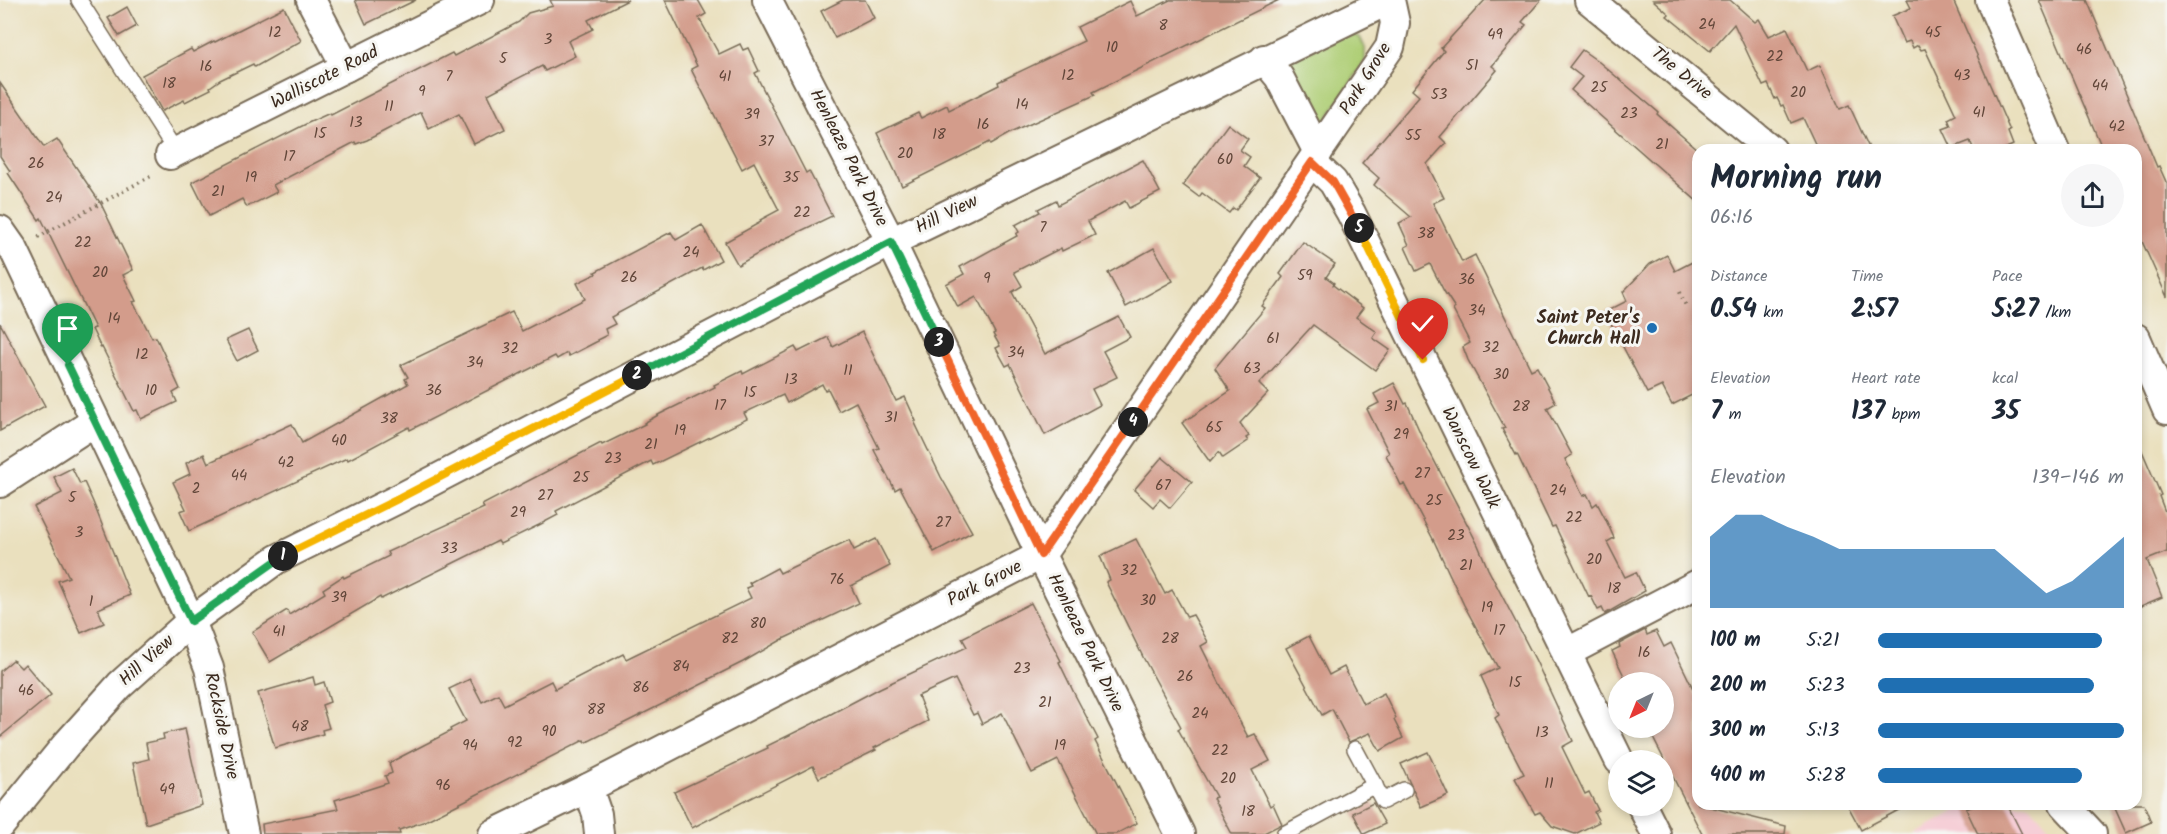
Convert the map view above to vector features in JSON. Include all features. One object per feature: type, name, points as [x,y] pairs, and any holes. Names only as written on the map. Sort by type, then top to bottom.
[{"type":"street","points":[[311,0],[346,67]]},
{"type":"street","name":"Walliscote Road","points":[[173,154],[480,0]]},
{"type":"street","name":"Henleaze Park Drive","points":[[767,0],[891,242],[1041,555],[1180,834]]},
{"type":"street","name":"Hill View","points":[[0,826],[65,746],[120,685],[191,621],[277,559],[408,494],[891,242],[1389,0]]},
{"type":"street","name":"Park Grove","points":[[493,834],[588,788],[1041,555],[1390,47],[1395,23],[1389,0]]},
{"type":"street","name":"The Drive","points":[[1589,0],[1765,144]]},
{"type":"street","points":[[1990,0],[2052,144]]},
{"type":"street","points":[[1264,59],[1279,77],[1315,157]]},
{"type":"street","name":"Wanscow Walk","points":[[1315,157],[1351,213],[1614,750]]},
{"type":"street","name":"Rockside Drive","points":[[7,240],[191,621],[209,668],[244,834]]},
{"type":"street","points":[[2142,352],[2167,410]]},
{"type":"street","points":[[0,483],[94,422]]},
{"type":"street","points":[[1566,653],[1692,587]]},
{"type":"street","points":[[588,788],[597,814],[599,834]]},
{"type":"street","points":[[2070,810],[2092,834]]},
{"type":"street","points":[[1646,816],[1656,834]]},
{"type":"lane","points":[[79,0],[173,154]]},
{"type":"lane","points":[[1355,749],[1383,801],[1404,789]]},
{"type":"lane","points":[[1284,834],[1374,785]]},
{"type":"path","points":[[7,240],[169,166],[175,162],[173,154]]},
{"type":"path","points":[[1680,292],[1686,306]]},
{"type":"shaded area","points":[[1958,810],[2034,810],[2055,834],[1913,834]]},
{"type":"green space","points":[[1345,32],[1360,37],[1365,48],[1365,61],[1321,128],[1285,63]]},
{"type":"building","points":[[355,0],[416,0],[366,24]]},
{"type":"building","points":[[550,0],[628,0],[588,20],[593,29],[568,41],[575,56],[545,71],[542,66],[488,94],[505,129],[474,144],[459,114],[429,129],[421,112],[367,140],[356,144],[355,142],[273,185],[277,192],[247,207],[242,199],[209,216],[192,182],[452,53],[454,56],[519,22],[528,13],[553,6]]},
{"type":"building","points":[[665,0],[698,0],[706,14],[699,18],[719,54],[740,44],[743,50],[748,48],[759,71],[755,73],[806,173],[809,171],[832,216],[738,265],[725,242],[779,210],[754,162],[742,169],[691,69],[697,66]]},
{"type":"building","points":[[843,0],[865,0],[874,18],[835,38],[821,11]]},
{"type":"building","points":[[1170,0],[1279,0],[1093,92],[1095,95],[1010,133],[991,144],[990,142],[902,186],[877,133],[918,113],[921,118],[947,105],[949,110],[999,85],[998,82],[1084,41],[1077,27],[1130,1],[1137,16]]},
{"type":"building","points":[[1485,0],[1541,0],[1522,22],[1526,25],[1492,66],[1497,70],[1440,137],[1446,143],[1427,164],[1444,198],[1433,203],[1462,262],[1475,255],[1531,370],[1537,367],[1556,403],[1547,408],[1572,455],[1565,459],[1583,496],[1587,494],[1593,506],[1597,503],[1606,520],[1614,538],[1607,542],[1625,577],[1636,572],[1645,591],[1605,614],[1602,608],[1598,610],[1591,596],[1589,597],[1555,526],[1552,527],[1517,454],[1502,429],[1505,428],[1468,360],[1463,347],[1470,343],[1453,310],[1455,308],[1430,264],[1416,271],[1405,247],[1409,245],[1399,223],[1411,217],[1374,185],[1379,178],[1362,163],[1419,96],[1412,90],[1444,51],[1441,48]]},
{"type":"building","points":[[1653,0],[1730,0],[1755,22],[1759,19],[1769,36],[1787,28],[1807,71],[1820,65],[1840,109],[1849,105],[1867,144],[1815,144],[1803,118],[1791,123],[1783,105],[1781,106],[1777,98],[1775,99],[1768,84],[1763,86],[1734,24],[1710,51],[1667,16],[1669,14]]},
{"type":"building","points":[[1907,0],[1953,0],[2010,131],[2008,132],[2013,144],[1971,144],[1970,141],[1962,144],[1950,144],[1943,129],[1951,126],[1948,119],[1956,115],[1925,49],[1921,50],[1918,45],[1913,48],[1910,41],[1904,43],[1892,16],[1911,8]]},
{"type":"building","points":[[2039,0],[2087,0],[2157,167],[2159,166],[2167,184],[2167,297],[2142,241],[2142,144],[2100,144]]},
{"type":"building","points":[[127,7],[137,26],[119,36],[108,18]]},
{"type":"building","points":[[284,7],[301,41],[255,67],[253,64],[220,80],[210,87],[211,89],[162,111],[142,75],[191,49],[193,52]]},
{"type":"building","points":[[1582,50],[1658,112],[1657,114],[1692,145],[1692,197],[1571,90],[1582,77],[1569,67]]},
{"type":"building","points":[[0,83],[44,147],[57,139],[101,204],[133,270],[123,275],[136,301],[133,302],[152,338],[156,337],[180,389],[173,393],[177,402],[141,419],[137,410],[134,411],[101,348],[92,329],[95,328],[41,218],[39,220],[8,173],[10,171],[0,156]]},
{"type":"building","points":[[1228,124],[1248,139],[1240,150],[1250,157],[1244,166],[1260,178],[1236,210],[1233,208],[1229,213],[1202,193],[1199,197],[1183,185]]},
{"type":"building","points":[[1143,160],[1160,192],[1129,208],[1125,201],[1088,221],[1095,235],[1062,251],[1061,248],[1014,272],[1022,286],[1012,292],[1045,354],[1119,317],[1130,337],[1103,351],[1117,377],[1092,389],[1100,405],[1045,435],[1010,364],[1006,366],[996,348],[1000,346],[993,334],[995,333],[976,297],[958,307],[946,284],[964,274],[960,267],[1017,236],[1019,232],[1015,225],[1040,212],[1038,209],[1056,200],[1058,205]]},
{"type":"building","points":[[702,225],[721,260],[611,317],[615,324],[605,329],[607,335],[598,341],[569,356],[567,353],[557,359],[555,356],[410,430],[409,427],[348,460],[347,458],[189,531],[180,511],[186,509],[173,482],[190,474],[186,463],[204,454],[208,463],[292,424],[302,443],[408,384],[405,379],[408,377],[401,365],[512,312],[522,331],[585,299],[577,283],[596,274],[595,272],[671,232],[676,240]]},
{"type":"building","points":[[1303,242],[1335,264],[1326,277],[1363,308],[1356,317],[1377,332],[1373,338],[1390,350],[1375,370],[1313,325],[1259,384],[1268,393],[1240,423],[1249,436],[1246,438],[1248,441],[1223,458],[1219,452],[1210,462],[1182,423],[1230,391],[1215,368],[1265,308],[1262,306],[1283,277],[1280,274]]},
{"type":"building","points":[[1154,248],[1173,281],[1126,307],[1108,273]]},
{"type":"building","name":"Saint Peter's Church Hall","points":[[1667,255],[1675,271],[1692,262],[1692,395],[1672,405],[1662,386],[1647,393],[1605,312],[1627,301],[1623,292],[1650,264]]},
{"type":"building","points":[[0,323],[45,406],[0,431]]},
{"type":"building","points":[[248,330],[258,350],[237,361],[226,340]]},
{"type":"building","points":[[862,332],[896,401],[905,397],[941,477],[972,532],[934,552],[900,487],[895,490],[874,450],[879,448],[856,402],[839,411],[828,389],[825,390],[822,384],[787,403],[783,395],[744,413],[747,419],[653,465],[651,461],[556,511],[558,515],[500,544],[498,541],[381,599],[380,597],[270,662],[252,632],[287,610],[289,615],[325,593],[323,589],[343,576],[344,578],[389,556],[387,552],[484,508],[482,505],[601,443],[602,445],[645,424],[742,371],[743,374],[795,347],[798,352],[828,337],[833,347]]},
{"type":"building","points":[[1394,383],[1405,404],[1407,403],[1536,661],[1573,741],[1562,747],[1585,794],[1589,792],[1598,810],[1594,812],[1599,822],[1575,834],[1552,826],[1540,812],[1535,814],[1515,778],[1524,774],[1495,718],[1499,715],[1481,676],[1498,668],[1404,484],[1401,485],[1386,455],[1389,453],[1367,409],[1379,403],[1374,394]]},
{"type":"building","points":[[2142,451],[2161,495],[2159,496],[2167,517],[2167,552],[2147,560],[2162,597],[2142,605]]},
{"type":"building","points":[[1162,457],[1192,482],[1170,508],[1160,499],[1153,507],[1134,490]]},
{"type":"building","points":[[72,468],[80,484],[84,482],[130,595],[98,609],[104,623],[81,633],[58,581],[69,577],[34,507],[62,493],[54,477]]},
{"type":"building","points":[[876,539],[890,566],[851,586],[859,603],[783,639],[710,680],[585,743],[584,740],[423,822],[399,830],[400,834],[263,834],[262,824],[338,809],[335,800],[388,783],[385,776],[392,773],[389,763],[466,721],[449,689],[470,679],[482,702],[498,694],[504,705],[551,681],[555,689],[623,654],[626,659],[751,598],[746,588],[751,586],[749,583],[777,568],[780,573],[849,540],[854,550]]},
{"type":"building","points":[[1136,539],[1165,594],[1172,590],[1187,617],[1193,615],[1208,642],[1201,646],[1248,737],[1255,734],[1270,761],[1252,770],[1270,806],[1273,804],[1282,824],[1262,834],[1232,834],[1213,798],[1216,797],[1178,729],[1181,727],[1106,582],[1110,580],[1100,556]]},
{"type":"building","points":[[1031,603],[1098,739],[1095,741],[1137,823],[1116,834],[1096,834],[1058,760],[1032,773],[1002,713],[982,724],[977,713],[973,715],[955,679],[918,696],[928,721],[819,778],[813,766],[692,828],[674,792],[768,748],[767,746],[880,688],[967,647],[962,638]]},
{"type":"building","points":[[1645,630],[1647,635],[1656,631],[1664,647],[1671,643],[1692,687],[1692,810],[1722,810],[1786,826],[1785,834],[1702,834],[1674,779],[1674,750],[1659,750],[1653,738],[1674,738],[1674,672],[1622,672],[1612,651],[1620,647],[1619,644]]},
{"type":"building","points":[[1309,636],[1329,675],[1344,667],[1363,704],[1384,693],[1403,738],[1380,751],[1370,733],[1349,742],[1332,709],[1322,715],[1286,648]]},
{"type":"building","points":[[13,660],[21,668],[25,664],[51,695],[0,737],[0,671]]},
{"type":"building","points":[[313,677],[315,685],[324,682],[330,702],[322,705],[329,728],[322,730],[323,734],[275,748],[258,693]]},
{"type":"building","points":[[185,729],[202,805],[146,824],[133,763],[149,759],[146,743],[164,739],[163,734]]},
{"type":"building","points":[[1428,752],[1448,795],[1421,807],[1401,764]]},
{"type":"building","points":[[1373,803],[1385,824],[1364,834],[1353,813]]},
{"type":"building","points":[[2142,804],[2144,804],[2151,822],[2126,833],[2116,810],[2142,810]]},
{"type":"building","points":[[1850,810],[1899,810],[1861,830]]},
{"type":"building","points":[[1966,810],[2010,810],[2022,834],[1978,834]]},
{"type":"place","name":"Saint Peter's Church Hall","points":[[1652,328]]},
{"type":"route","points":[[68,365],[191,621],[277,559],[398,499],[891,242],[1041,555],[1312,162],[1333,182],[1351,213],[1423,360]]}]
